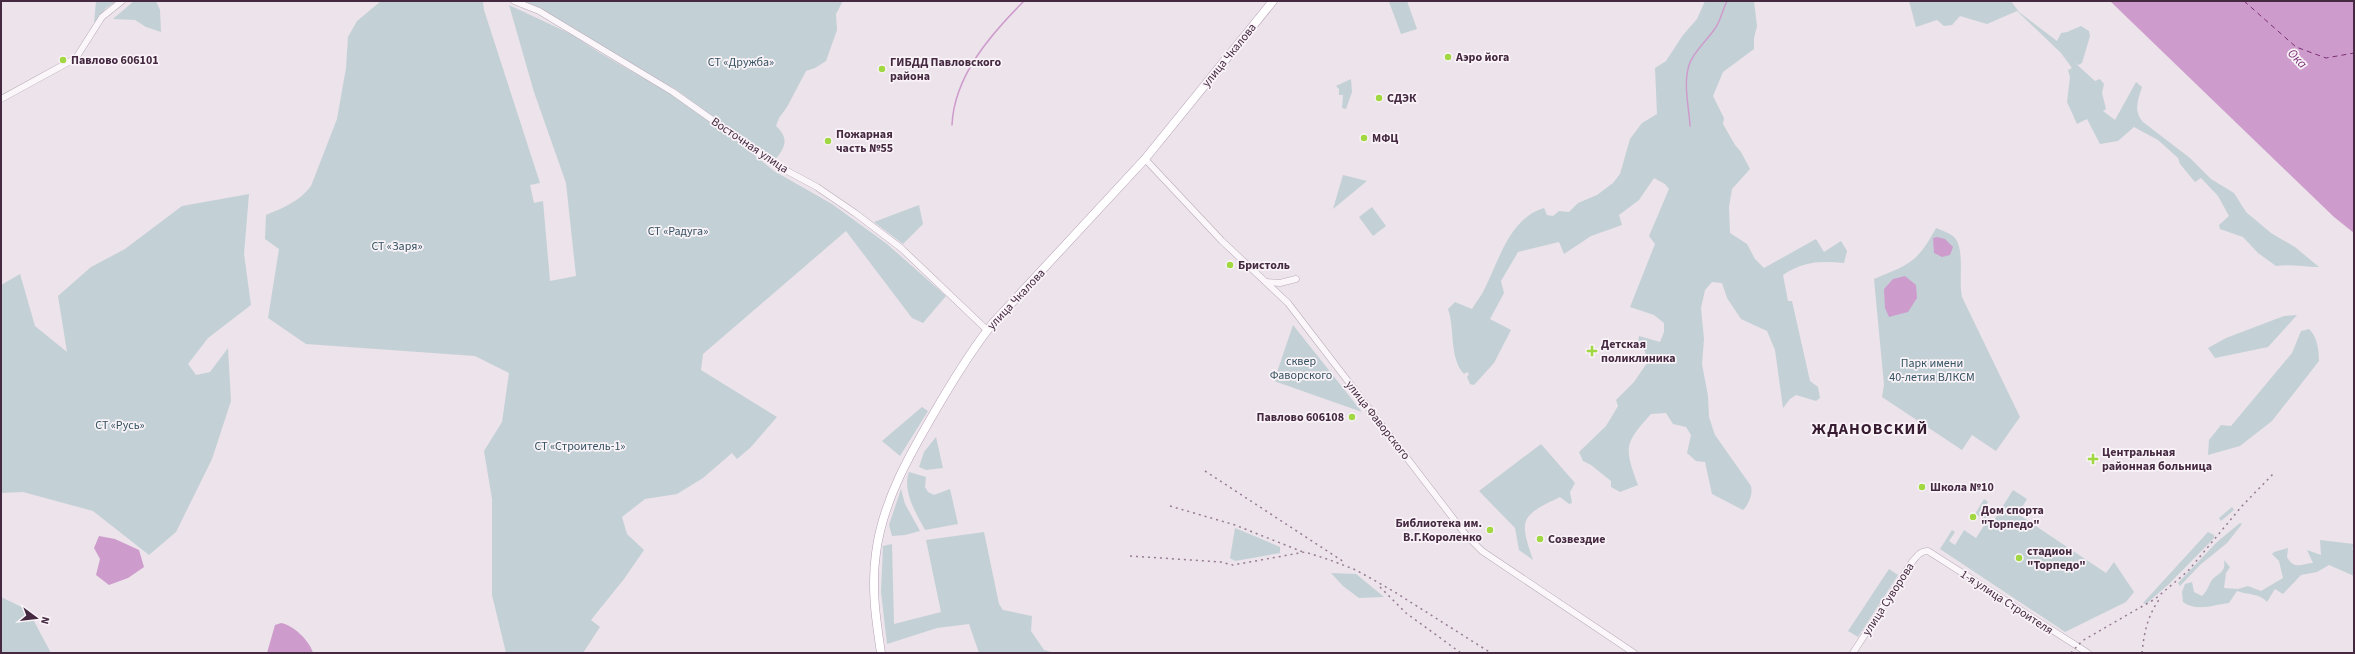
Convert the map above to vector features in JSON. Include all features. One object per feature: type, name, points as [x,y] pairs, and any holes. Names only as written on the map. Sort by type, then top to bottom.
[{"type":"main road","name":"улица Чкалова","points":[[881,653],[876,620],[874,589],[875,556],[881,523],[889,501],[915,446],[973,348],[987,330],[1145,159],[1273,1]]},
{"type":"street","points":[[1,99],[76,58],[102,17],[122,1]]},
{"type":"street","name":"Восточная улица","points":[[514,1],[539,11],[673,92],[776,165],[817,187],[855,213],[901,248],[987,330]]},
{"type":"street","name":"улица Фаворского","points":[[1145,159],[1222,242],[1288,303],[1471,540],[1482,551],[1634,653]]},
{"type":"street","points":[[1266,282],[1280,283],[1296,279]]},
{"type":"street","name":"улица Суворова","points":[[1853,653],[1912,562],[1918,554],[1928,551]]},
{"type":"street","name":"1-я улица Строителя","points":[[1928,551],[2088,653]]},
{"type":"green space","points":[[96,1],[117,1],[106,8],[94,23]]},
{"type":"green space","points":[[134,1],[156,1],[160,10],[161,32],[146,27],[135,20],[113,19]]},
{"type":"green space","points":[[381,1],[483,1],[484,10],[540,183],[530,185],[534,203],[543,201],[550,281],[576,276],[566,183],[534,92],[509,5],[571,34],[600,53],[671,94],[741,144],[774,171],[832,204],[887,244],[946,296],[923,323],[912,318],[846,231],[703,354],[701,370],[777,417],[750,448],[737,459],[732,453],[703,478],[677,494],[645,499],[622,517],[627,534],[644,550],[624,579],[591,620],[600,627],[583,653],[506,653],[492,595],[492,499],[484,451],[502,422],[509,373],[475,356],[306,344],[268,318],[279,249],[265,239],[266,215],[285,207],[296,200],[311,186],[337,119],[346,68],[348,37],[357,21]]},
{"type":"green space","name":"СТ «Дружба»","points":[[522,1],[843,1],[836,14],[837,30],[826,61],[815,68],[806,71],[787,107],[779,118],[776,126],[783,135],[784,144],[781,152],[774,161],[675,89]]},
{"type":"green space","points":[[1407,1],[1417,29],[1401,34],[1389,2]]},
{"type":"green space","points":[[1705,1],[1754,1],[1757,26],[1754,38],[1754,49],[1723,72],[1713,96],[1724,118],[1723,124],[1750,169],[1732,189],[1729,207],[1730,233],[1747,244],[1755,259],[1764,268],[1816,239],[1824,252],[1841,241],[1847,251],[1844,263],[1812,263],[1790,270],[1783,275],[1788,301],[1792,301],[1810,381],[1818,387],[1820,398],[1816,401],[1796,395],[1790,399],[1783,408],[1775,350],[1767,331],[1741,319],[1727,298],[1722,283],[1712,282],[1705,290],[1701,308],[1704,339],[1702,364],[1708,396],[1709,417],[1715,435],[1751,486],[1750,499],[1743,510],[1712,494],[1705,462],[1696,461],[1687,453],[1691,435],[1686,427],[1673,424],[1666,413],[1651,414],[1631,440],[1629,446],[1630,462],[1638,485],[1620,492],[1611,487],[1611,481],[1591,465],[1583,461],[1579,452],[1606,426],[1618,406],[1616,400],[1634,382],[1647,363],[1645,351],[1638,345],[1639,336],[1660,342],[1664,332],[1664,323],[1654,315],[1630,307],[1655,244],[1649,236],[1669,189],[1665,184],[1654,178],[1639,200],[1619,215],[1622,225],[1591,236],[1564,254],[1559,242],[1518,252],[1501,281],[1504,293],[1490,319],[1511,330],[1494,363],[1474,385],[1470,384],[1467,377],[1469,374],[1467,372],[1464,374],[1456,360],[1448,309],[1455,302],[1472,309],[1484,291],[1507,241],[1522,221],[1532,213],[1544,208],[1547,215],[1553,216],[1559,211],[1569,212],[1578,203],[1597,195],[1613,183],[1620,174],[1630,139],[1642,123],[1657,114],[1655,68],[1666,61],[1683,35],[1697,19]]},
{"type":"green space","points":[[1909,1],[2011,1],[2019,12],[2057,41],[2061,33],[2081,26],[2089,31],[2090,36],[2082,63],[2078,65],[2074,62],[2095,81],[2100,79],[2104,84],[2102,93],[2106,109],[2103,111],[2115,120],[2136,82],[2142,87],[2137,110],[2143,122],[2190,158],[2211,179],[2234,193],[2246,212],[2271,233],[2295,247],[2319,267],[2286,265],[2276,266],[2258,253],[2243,237],[2220,229],[2219,225],[2229,216],[2218,196],[2201,178],[2195,182],[2180,164],[2178,158],[2158,140],[2134,127],[2118,141],[2100,144],[2087,119],[2077,124],[2067,102],[2070,77],[2068,70],[2072,68],[2061,53],[2017,11],[1987,24],[1960,16],[1952,25],[1944,26],[1937,20],[1916,27]]},
{"type":"green space","points":[[1351,79],[1352,92],[1346,109],[1342,108],[1343,95],[1339,95],[1339,89],[1336,86]]},
{"type":"green space","points":[[1343,175],[1367,181],[1333,209]]},
{"type":"green space","name":"СТ «Русь»","points":[[249,194],[244,254],[251,305],[208,338],[188,364],[196,375],[210,372],[228,348],[231,401],[212,459],[176,532],[149,555],[93,511],[23,492],[1,493],[1,285],[20,274],[35,326],[67,352],[58,296],[91,267],[125,249],[182,206]]},
{"type":"green space","points":[[919,205],[923,224],[903,244],[874,222]]},
{"type":"green space","points":[[1372,207],[1386,226],[1373,236],[1359,217]]},
{"type":"green space","name":"Парк имени 40-летия ВЛКСМ","points":[[1936,228],[1953,236],[1957,241],[1961,255],[1962,297],[2020,417],[1996,451],[1972,435],[1962,450],[1882,397],[1884,385],[1874,279],[1904,266],[1918,256]]},
{"type":"green space","points":[[2297,315],[2268,347],[2215,358],[2208,348],[2226,338],[2284,316]]},
{"type":"green space","name":"сквер Фаворского","points":[[1293,325],[1362,412],[1274,381]]},
{"type":"green space","points":[[2309,329],[2314,335],[2317,344],[2319,361],[2272,421],[2240,446],[2208,455],[2209,440],[2221,425],[2231,426],[2292,353],[2301,331]]},
{"type":"green space","points":[[922,407],[928,411],[900,456],[882,441]]},
{"type":"green space","points":[[936,437],[943,468],[926,470],[919,467],[924,452]]},
{"type":"green space","points":[[1541,444],[1575,483],[1570,492],[1572,503],[1569,504],[1560,497],[1537,509],[1530,514],[1526,520],[1526,536],[1533,560],[1519,550],[1515,528],[1479,491]]},
{"type":"green space","points":[[909,472],[926,477],[925,487],[928,492],[934,495],[950,489],[958,524],[925,530],[911,502],[907,487]]},
{"type":"green space","points":[[901,489],[905,504],[920,531],[905,535],[892,536],[889,525]]},
{"type":"green space","name":"стадион \"Торпедо\"","points":[[2013,490],[2027,499],[2018,514],[2106,573],[2114,562],[2134,592],[2126,602],[2065,632],[1940,549],[1952,530],[1955,532],[1949,541],[1955,545],[1964,530],[1976,538],[1987,521],[1975,514],[1984,499],[1988,502],[1982,512],[1994,520]]},
{"type":"green space","points":[[2232,507],[2234,510],[2221,521],[2219,518]]},
{"type":"green space","points":[[2240,523],[2242,524],[2227,543],[2200,565],[2180,586],[2178,583],[2217,542]]},
{"type":"green space","points":[[1235,528],[1280,547],[1280,553],[1235,561],[1230,558]]},
{"type":"green space","points":[[984,532],[999,604],[1003,610],[1032,616],[1031,631],[1044,650],[1055,653],[979,653],[969,624],[937,628],[887,644],[881,592],[883,546],[892,544],[894,624],[941,612],[926,540]]},
{"type":"green space","points":[[2208,532],[2214,535],[2214,538],[2169,584],[2146,604],[2143,603]]},
{"type":"green space","points":[[2320,540],[2354,544],[2352,549],[2354,551],[2354,576],[2329,565],[2317,572],[2301,575],[2283,594],[2275,589],[2267,602],[2260,597],[2237,591],[2229,603],[2193,607],[2183,602],[2182,592],[2185,584],[2192,582],[2194,592],[2202,596],[2212,580],[2223,570],[2224,560],[2230,567],[2226,573],[2224,588],[2238,589],[2248,586],[2261,591],[2283,578],[2279,561],[2272,554],[2274,552],[2288,548],[2287,557],[2292,564],[2298,565],[2313,563],[2307,550],[2321,555]]},
{"type":"green space","points":[[1889,569],[1898,575],[1858,637],[1848,631]]},
{"type":"green space","points":[[1331,573],[1356,574],[1384,597],[1359,598],[1343,586]]},
{"type":"green space","points":[[1,597],[28,610],[51,653],[1,653]]},
{"type":"water","name":"Ока","points":[[2110,1],[2354,1],[2354,233],[2334,217]]},
{"type":"water","points":[[1937,237],[1945,239],[1953,247],[1950,255],[1942,257],[1934,253],[1933,238]]},
{"type":"water","points":[[1905,276],[1916,285],[1917,298],[1908,312],[1889,317],[1885,308],[1884,289],[1893,279]]},
{"type":"water","points":[[99,536],[115,539],[139,550],[144,567],[128,578],[109,585],[96,575],[100,559],[94,548]]},
{"type":"water","points":[[281,623],[286,624],[300,634],[308,643],[313,653],[267,653],[275,625]]},
{"type":"waterway","points":[[952,125],[954,107],[959,90],[976,57],[999,27],[1024,1]]},
{"type":"waterway","points":[[1690,126],[1686,88],[1689,65],[1694,55],[1716,27],[1727,1]]},
{"type":"ferry route","points":[[2244,1],[2296,47],[2326,58],[2354,53]]},
{"type":"railway","points":[[1205,471],[1344,562]]},
{"type":"railway","points":[[2071,653],[2082,641],[2155,599],[2188,571],[2242,506],[2275,472]]},
{"type":"railway","points":[[1170,506],[1235,525],[1303,552]]},
{"type":"railway","points":[[1130,556],[1221,562],[1233,565],[1305,552],[1356,570],[1393,591],[1491,653]]},
{"type":"railway","points":[[1380,587],[1406,613],[1461,653]]},
{"type":"railway","points":[[2142,653],[2147,624],[2161,597]]},
{"type":"place","name":"Аэро йога","points":[[1448,57]]},
{"type":"place","name":"Павлово 606101","points":[[63,60]]},
{"type":"place","name":"ГИБДД Павловского района","points":[[882,69]]},
{"type":"place","name":"СДЭК","points":[[1379,98]]},
{"type":"place","name":"МФЦ","points":[[1364,138]]},
{"type":"place","name":"Пожарная часть №55","points":[[828,141]]},
{"type":"place","name":"Бристоль","points":[[1230,265]]},
{"type":"place","name":"Детская поликлиника","points":[[1592,351]]},
{"type":"place","name":"Павлово 606108","points":[[1352,417]]},
{"type":"place","name":"Центральная районная больница","points":[[2093,459]]},
{"type":"place","name":"Школа №10","points":[[1922,487]]},
{"type":"place","name":"Дом спорта \"Торпедо\"","points":[[1973,517]]},
{"type":"place","name":"Библиотека им. В.Г.Короленко","points":[[1490,530]]},
{"type":"place","name":"Созвездие","points":[[1540,539]]},
{"type":"place","name":"стадион \"Торпедо\"","points":[[2019,558]]},
{"type":"district","name":"ЖДАНОВСКИЙ","points":[[1870,428]]},
{"type":"park label","name":"СТ «Радуга»","points":[[678,231]]},
{"type":"park label","name":"СТ «Заря»","points":[[397,246]]},
{"type":"park label","name":"СТ «Строитель-1»","points":[[580,446]]}]
